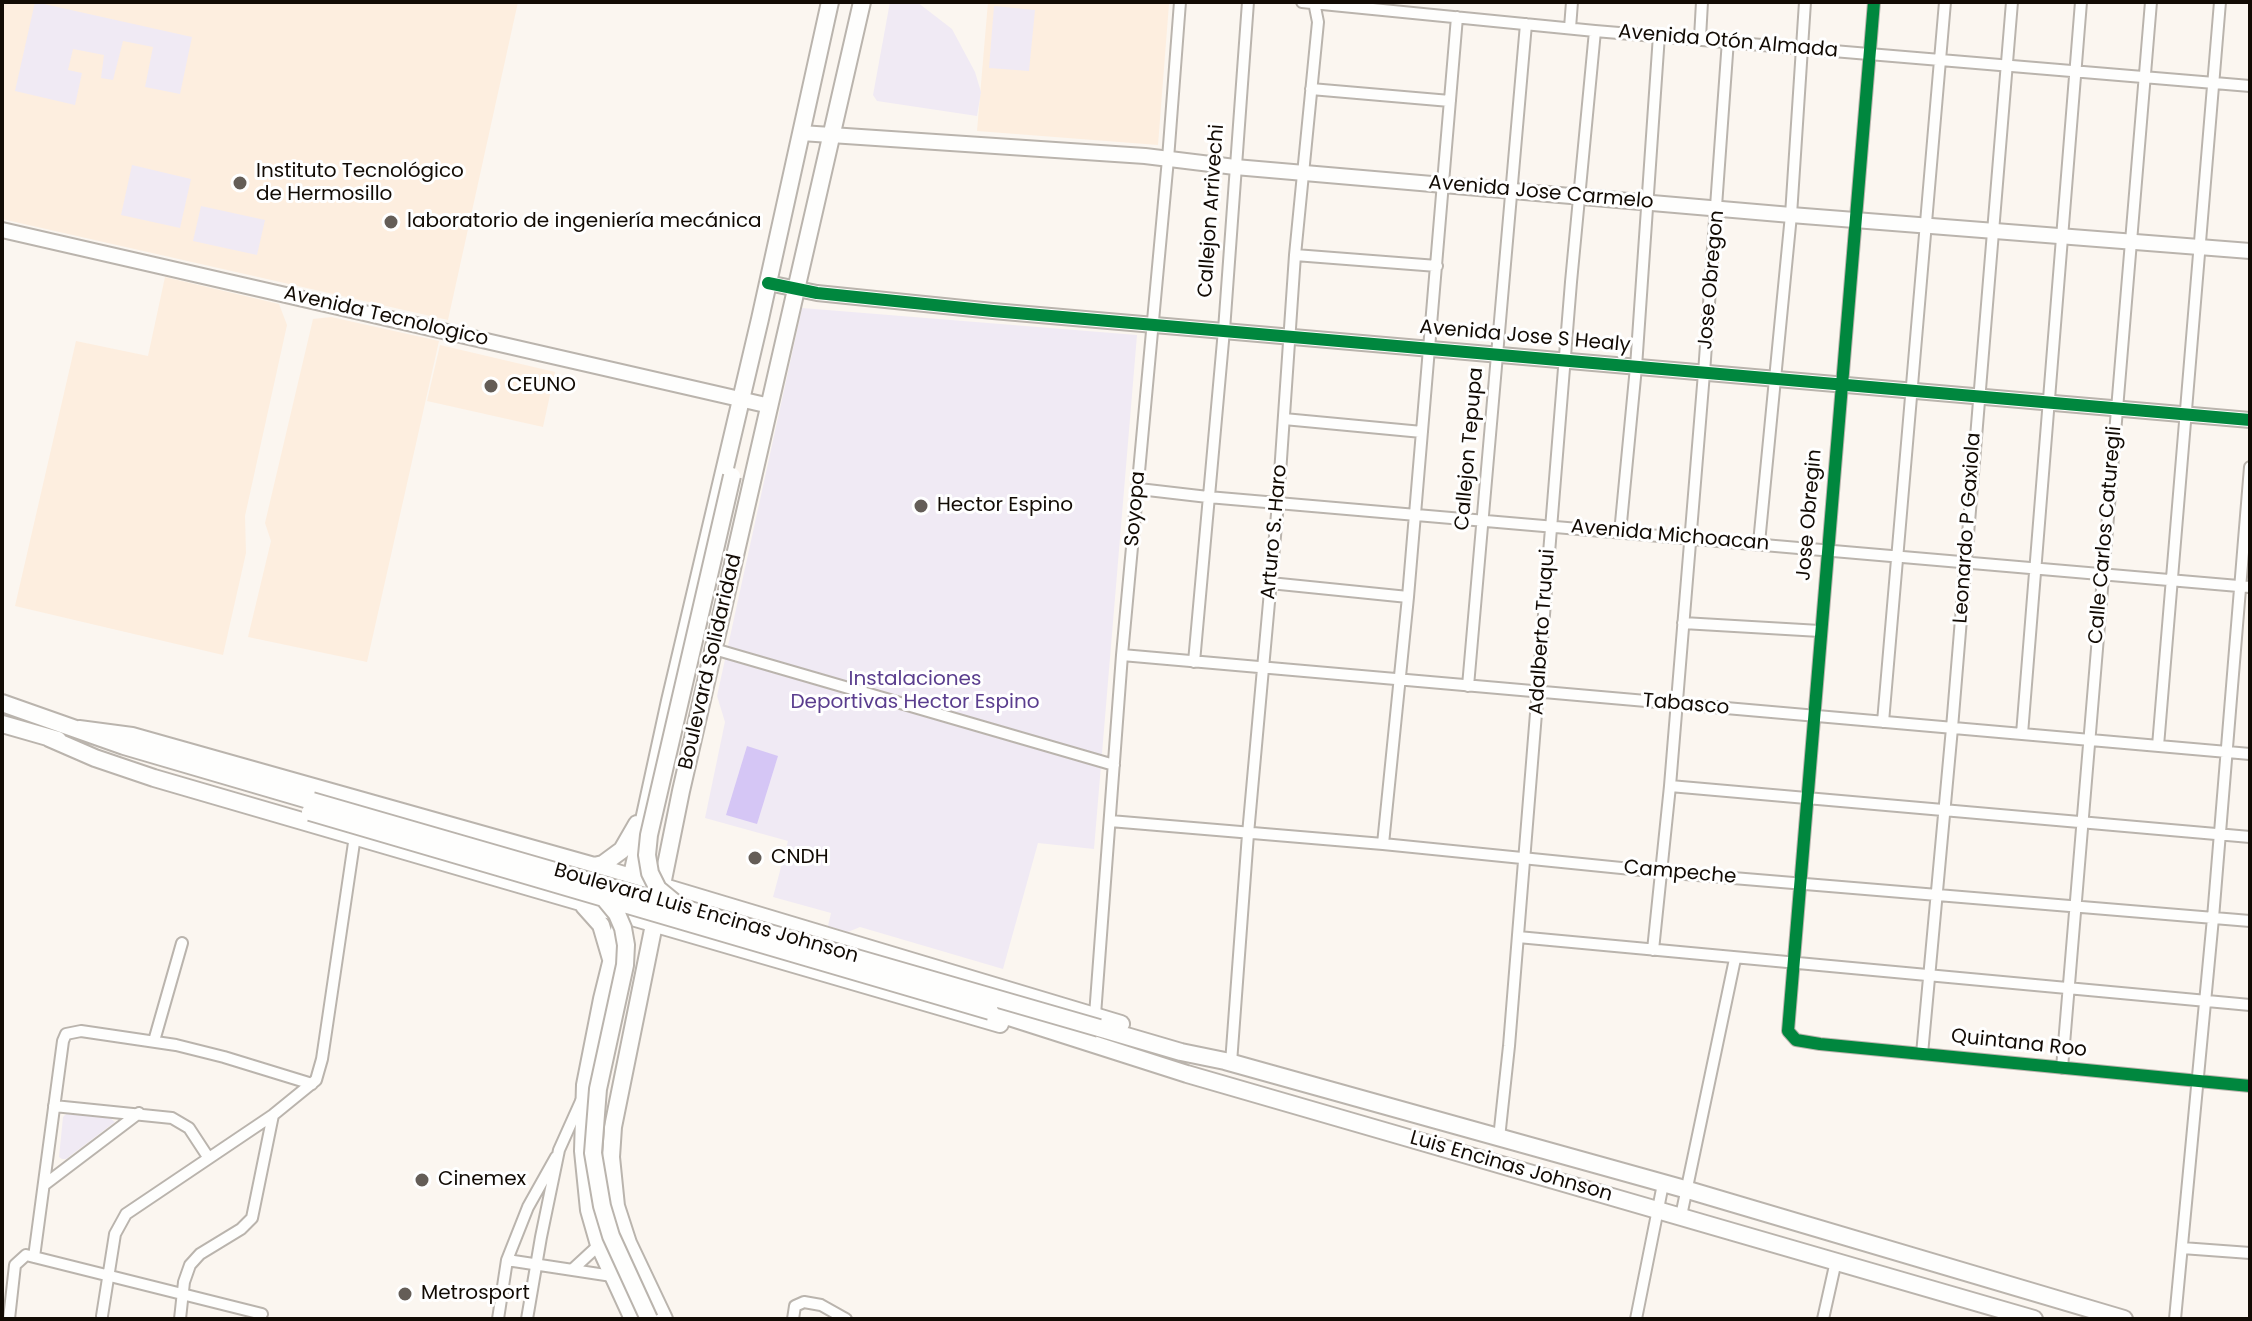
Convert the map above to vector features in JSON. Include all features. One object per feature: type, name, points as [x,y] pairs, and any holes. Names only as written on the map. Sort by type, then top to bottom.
[{"type":"main road","name":"Boulevard Solidaridad","points":[[633,1319],[599,1245],[585,1185],[584,1095],[595,1033],[830,2]]},
{"type":"main road","name":"Boulevard Solidaridad","points":[[664,1319],[628,1243],[616,1206],[612,1179],[613,1127],[661,885],[862,2]]},
{"type":"main road","points":[[731,437],[735,460],[732,476],[649,835],[647,855],[650,873],[658,889],[672,901],[749,941]]},
{"type":"main road","points":[[2,703],[311,807]]},
{"type":"main road","points":[[2,724],[311,807]]},
{"type":"main road","points":[[79,729],[132,736],[661,885],[1097,1022]]},
{"type":"main road","points":[[49,738],[154,778],[623,916],[1008,1026],[1084,1041]]},
{"type":"main road","points":[[594,866],[603,864],[622,850],[648,801]]},
{"type":"main road","name":"Boulevard Luis Encinas Johnson","points":[[311,807],[990,1011]]},
{"type":"main road","name":"Boulevard Luis Encinas Johnson","points":[[311,807],[528,862],[1097,1022]]},
{"type":"main road","points":[[668,854],[684,884],[698,897]]},
{"type":"main road","points":[[528,862],[597,892],[617,914],[623,928],[625,965],[598,1089],[593,1153],[602,1206],[611,1236],[649,1319]]},
{"type":"main road","points":[[580,903],[601,925],[612,963]]},
{"type":"main road","points":[[647,954],[661,941],[689,935]]},
{"type":"main road","name":"Luis Encinas Johnson","points":[[990,1011],[1187,1074],[2034,1319]]},
{"type":"main road","name":"Luis Encinas Johnson","points":[[1097,1022],[1181,1052],[1228,1062],[1688,1190],[2124,1319]]},
{"type":"main road","points":[[595,1033],[612,1032],[630,1040]]},
{"type":"main road","points":[[1836,1261],[1843,1253],[1859,1247],[1875,1246]]},
{"type":"street","name":"Soyopa","points":[[1097,1022],[1122,655],[1180,2]]},
{"type":"street","name":"Callejon Arrivechi","points":[[1194,662],[1224,330],[1248,2]]},
{"type":"street","name":"Avenida Otón Almada","points":[[1302,2],[1378,5],[1457,17],[1595,31],[2250,86]]},
{"type":"street","name":"Arturo S. Haro","points":[[1228,1062],[1278,503],[1302,173],[1318,22],[1314,2]]},
{"type":"street","points":[[1441,15],[1442,2]]},
{"type":"street","points":[[1570,28],[1572,2]]},
{"type":"street","points":[[1700,38],[1702,2]]},
{"type":"street","points":[[1759,543],[1791,215],[1805,2]]},
{"type":"street","name":"Jose Obregin","points":[[1788,1031],[1874,2]]},
{"type":"street","points":[[1883,722],[1945,2]]},
{"type":"street","name":"Leonardo P Gaxiola","points":[[1922,1054],[2012,2]]},
{"type":"street","points":[[2022,734],[2081,2]]},
{"type":"street","name":"Calle Carlos Caturegli","points":[[2062,1068],[2151,2]]},
{"type":"street","points":[[2158,746],[2220,2]]},
{"type":"street","points":[[1383,844],[1408,597],[1457,17]]},
{"type":"street","name":"Callejon Tepupa","points":[[1468,686],[1526,24]]},
{"type":"street","name":"Adalberto Truqui","points":[[1499,1138],[1595,31]]},
{"type":"street","points":[[1620,533],[1636,367],[1659,35]]},
{"type":"street","name":"Jose Obregon","points":[[1653,950],[1691,538],[1718,208],[1728,40]]},
{"type":"street","points":[[1311,89],[1450,101]]},
{"type":"street","name":"Avenida Jose Carmelo","points":[[801,133],[1168,159],[1856,221],[2250,251]]},
{"type":"street","name":"Avenida Tecnologico","points":[[2,230],[770,406]]},
{"type":"street","points":[[1295,255],[1437,266]]},
{"type":"street","name":"Avenida Jose S Healy","points":[[768,283],[993,311],[2250,420]]},
{"type":"street","points":[[1284,419],[1422,432]]},
{"type":"street","points":[[2175,1319],[2213,918],[2225,752],[2245,587],[2250,467]]},
{"type":"street","name":"Avenida Michoacan","points":[[1139,489],[2245,587]]},
{"type":"street","points":[[1270,583],[1408,597]]},
{"type":"street","points":[[1683,623],[1820,631]]},
{"type":"street","points":[[714,649],[1114,765]]},
{"type":"street","name":"Tabasco","points":[[1122,655],[2250,754]]},
{"type":"street","points":[[1670,786],[2250,837]]},
{"type":"street","name":"Campeche","points":[[1110,821],[1661,872],[2250,921]]},
{"type":"street","points":[[102,1316],[115,1234],[126,1214],[273,1115],[312,1084],[322,1059],[355,836]]},
{"type":"street","points":[[1518,937],[2250,1005]]},
{"type":"street","points":[[154,1041],[182,943]]},
{"type":"street","points":[[1681,1216],[1735,959]]},
{"type":"street","points":[[34,1257],[63,1041],[70,1031],[154,1041],[224,1057],[312,1084]]},
{"type":"street","name":"Quintana Roo","points":[[1788,1031],[1796,1040],[2250,1086]]},
{"type":"street","points":[[498,1319],[507,1260],[528,1207],[584,1095]]},
{"type":"street","points":[[54,1106],[159,1115],[181,1122],[189,1128],[208,1157]]},
{"type":"street","points":[[44,1185],[139,1113]]},
{"type":"street","points":[[180,1319],[186,1273],[194,1259],[241,1229],[252,1218],[273,1115]]},
{"type":"street","points":[[527,1319],[559,1150]]},
{"type":"street","points":[[1636,1319],[1663,1184]]},
{"type":"street","points":[[573,1269],[599,1245]]},
{"type":"street","points":[[2182,1248],[2250,1253]]},
{"type":"street","points":[[9,1319],[15,1265],[21,1257],[34,1257],[262,1314]]},
{"type":"street","points":[[507,1260],[612,1276]]},
{"type":"street","points":[[1823,1319],[1836,1261]]},
{"type":"street","points":[[793,1315],[800,1303],[811,1302],[846,1319]]},
{"type":"shaded area","name":"Instituto Tecnológico de Hermosillo","points":[[2,2],[518,2],[448,320],[2,219]]},
{"type":"shaded area","points":[[988,2],[1169,4],[1158,145],[977,131]]},
{"type":"shaded area","points":[[165,277],[279,304],[287,325],[245,516],[246,553],[223,655],[15,606],[76,341],[148,356]]},
{"type":"shaded area","points":[[331,317],[439,341],[367,662],[248,637],[271,541],[265,523],[313,319]]},
{"type":"shaded area","name":"CEUNO","points":[[440,345],[555,372],[543,427],[427,401]]},
{"type":"shaded area","points":[[747,746],[778,756],[757,824],[726,815]]},
{"type":"green space","points":[[35,2],[192,37],[180,94],[145,87],[153,47],[123,41],[113,80],[101,78],[104,55],[73,49],[68,70],[82,73],[75,105],[15,91]]},
{"type":"green space","points":[[890,2],[917,2],[952,29],[975,72],[981,92],[977,116],[877,101],[873,95]]},
{"type":"green space","points":[[994,6],[1035,10],[1029,71],[989,68]]},
{"type":"green space","points":[[132,165],[191,179],[180,228],[121,215]]},
{"type":"green space","points":[[201,206],[265,220],[257,255],[193,241]]},
{"type":"green space","name":"Instalaciones Deportivas Hector Espino","points":[[802,308],[1137,335],[1094,849],[1038,843],[1003,969],[860,927],[848,932],[828,926],[831,913],[773,897],[788,841],[705,818],[725,722],[717,696]]},
{"type":"green space","points":[[66,1114],[109,1117],[115,1122],[62,1159],[59,1157],[63,1117]]},
{"type":"cycle path","points":[[1874,2],[1788,1031],[1796,1040],[1820,1044],[2250,1086]]},
{"type":"cycle path","points":[[768,283],[817,293],[993,311],[2250,420]]},
{"type":"place","name":"Instituto Tecnológico de Hermosillo","points":[[240,183]]},
{"type":"place","name":"laboratorio de ingeniería mecánica","points":[[391,222]]},
{"type":"place","name":"CEUNO","points":[[491,386]]},
{"type":"place","name":"Hector Espino","points":[[921,506]]},
{"type":"place","name":"CNDH","points":[[755,858]]},
{"type":"place","name":"Cinemex","points":[[422,1180]]},
{"type":"place","name":"Metrosport","points":[[405,1294]]}]
